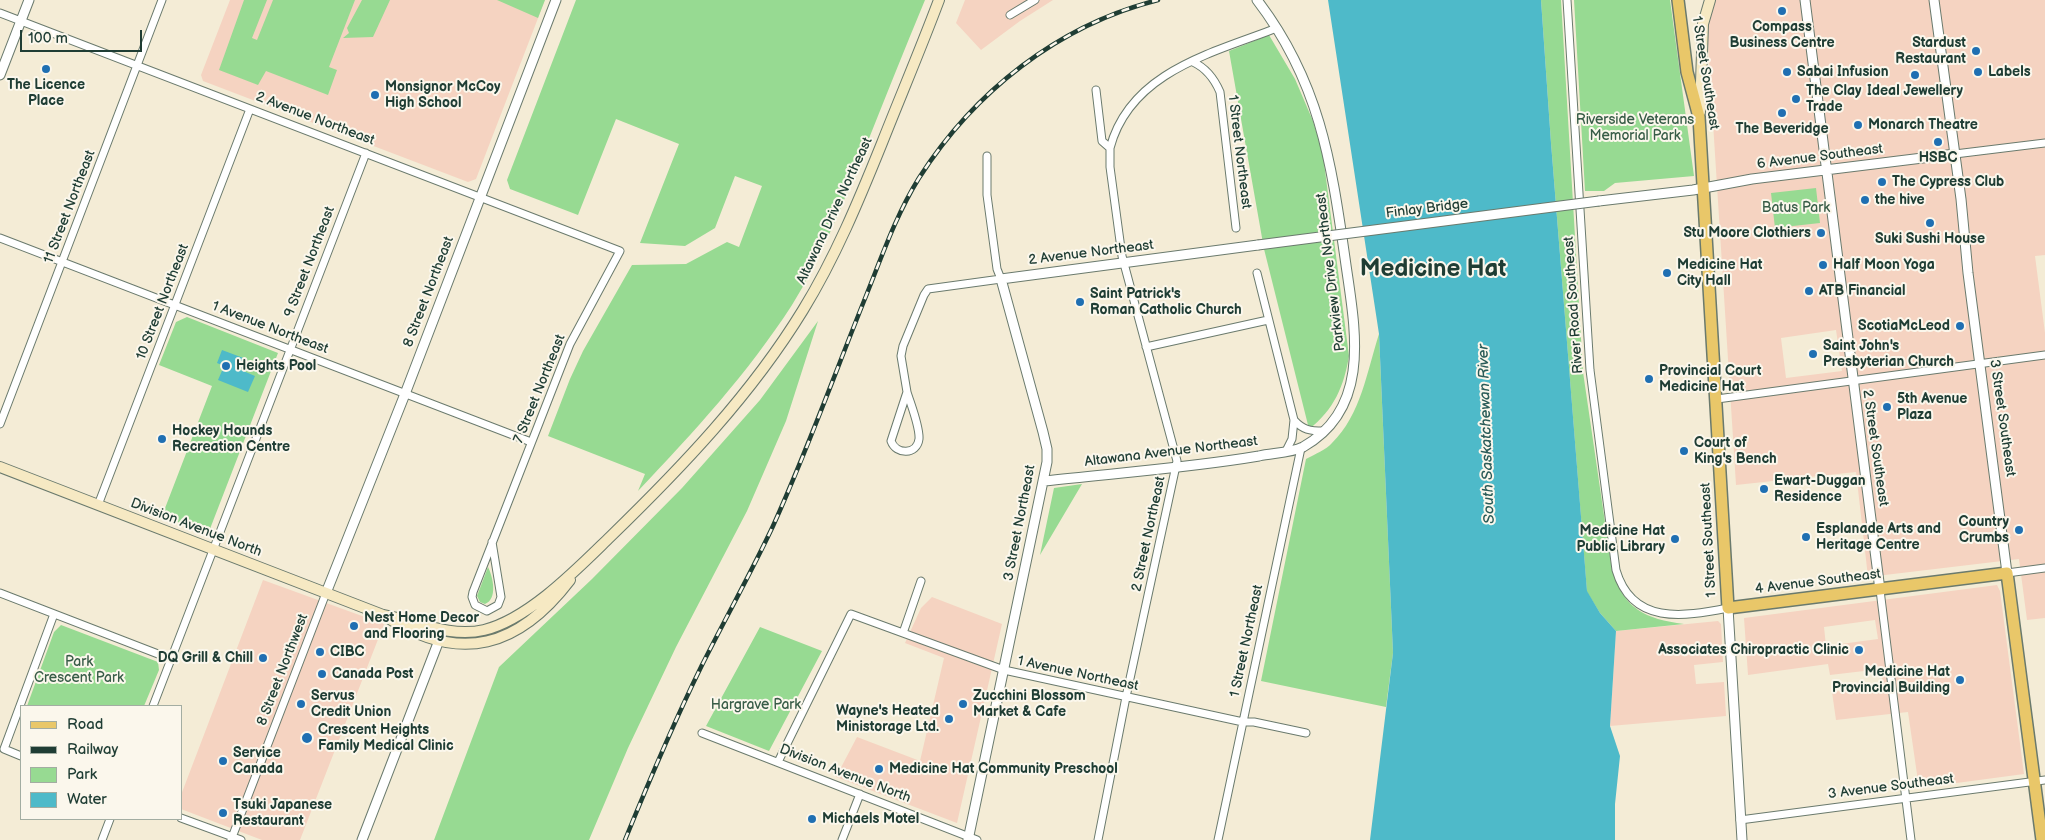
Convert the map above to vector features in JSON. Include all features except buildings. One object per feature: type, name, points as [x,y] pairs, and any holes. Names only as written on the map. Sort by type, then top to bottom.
[{"type":"main road","name":"Altawana Drive Northeast","points":[[928,30],[938,0]]},
{"type":"main road","name":"Altawana Drive Northeast","points":[[466,632],[492,628],[516,616],[580,566],[643,505],[714,428],[765,366],[802,312],[832,257],[942,0]]},
{"type":"main road","name":"1 Street Southeast","points":[[1678,0],[1687,72],[1700,118],[1728,608]]},
{"type":"main road","points":[[1700,118],[1703,24],[1710,0]]},
{"type":"main road","name":"Division Avenue North","points":[[0,467],[383,614],[443,630],[466,632]]},
{"type":"main road","name":"Altawana Drive Northeast","points":[[466,644],[492,641],[516,631],[548,607],[580,566]]},
{"type":"main road","name":"4 Avenue Southeast","points":[[1728,608],[2007,573]]},
{"type":"main road","name":"3 Street Southeast","points":[[2007,573],[2040,780],[2042,840]]},
{"type":"main road","name":"Division Avenue North","points":[[383,614],[405,628],[438,640],[466,644]]},
{"type":"street","points":[[0,75],[29,0]]},
{"type":"street","name":"11 Street Northeast","points":[[0,424],[162,0]]},
{"type":"street","name":"8 Street Northeast","points":[[326,593],[405,394],[556,0]]},
{"type":"street","points":[[1010,16],[1035,0]]},
{"type":"street","name":"Parkview Drive Northeast","points":[[1257,0],[1276,28],[1303,78],[1323,132],[1334,183],[1354,321],[1355,361],[1348,394],[1336,417],[1323,431],[1302,448]]},
{"type":"street","name":"River Road Southeast","points":[[1567,0],[1590,370],[1616,570],[1620,581],[1635,602]]},
{"type":"street","name":"2 Street Southeast","points":[[1805,0],[1911,840]]},
{"type":"street","name":"3 Street Southeast","points":[[1934,0],[2007,573]]},
{"type":"street","name":"2 Avenue Northeast","points":[[0,13],[620,251]]},
{"type":"street","points":[[1110,148],[1122,118],[1136,100],[1177,67],[1276,28]]},
{"type":"street","name":"1 Street Northeast","points":[[1193,62],[1200,65],[1212,77],[1220,92],[1236,228]]},
{"type":"street","name":"2 Street Northeast","points":[[1096,90],[1102,141],[1110,148],[1110,168],[1123,263],[1177,461],[1126,697],[1098,840]]},
{"type":"street","name":"10 Street Northeast","points":[[98,505],[250,109]]},
{"type":"street","name":"6 Avenue Southeast","points":[[1599,201],[1752,179],[2045,143]]},
{"type":"street","name":"9 Street Northeast","points":[[153,705],[366,153]]},
{"type":"street","name":"3 Street Northeast","points":[[971,839],[1044,481],[1047,449],[997,269],[987,195],[987,156]]},
{"type":"street","name":"Finlay Bridge","points":[[1258,245],[1599,201]]},
{"type":"street","name":"1 Avenue Northeast","points":[[0,238],[531,442]]},
{"type":"street","name":"2 Avenue Northeast","points":[[908,392],[901,356],[903,346],[928,289],[1258,245]]},
{"type":"street","name":"7 Street Northeast","points":[[492,542],[501,597],[498,605],[487,611],[475,605],[472,596],[492,542],[570,344],[620,251]]},
{"type":"street","points":[[1257,272],[1294,420],[1294,433],[1286,451]]},
{"type":"street","points":[[1146,348],[1268,320]]},
{"type":"street","points":[[1717,399],[2045,355]]},
{"type":"street","points":[[908,392],[919,436],[918,444],[915,448],[903,451],[897,450],[891,441],[908,392]]},
{"type":"street","points":[[1294,420],[1309,431],[1323,431]]},
{"type":"street","name":"1 Street Northeast","points":[[1218,840],[1302,448]]},
{"type":"street","name":"Altawana Avenue Northeast","points":[[1044,481],[1176,467],[1302,448]]},
{"type":"street","points":[[2007,573],[2045,568]]},
{"type":"street","points":[[903,633],[921,581]]},
{"type":"street","points":[[0,593],[171,659]]},
{"type":"street","name":"8 Street Northwest","points":[[232,838],[326,593]]},
{"type":"street","name":"4 Avenue Southeast","points":[[1635,602],[1655,612],[1676,615],[1728,608]]},
{"type":"street","name":"1 Street Southeast","points":[[1728,608],[1742,840]]},
{"type":"street","points":[[20,705],[54,614]]},
{"type":"street","name":"1 Avenue Northeast","points":[[778,762],[851,614],[1004,670],[1243,722],[1254,722],[1306,733]]},
{"type":"street","points":[[362,840],[443,630]]},
{"type":"street","points":[[20,706],[4,749],[20,756]]},
{"type":"street","name":"Division Avenue North","points":[[702,733],[971,839]]},
{"type":"street","name":"3 Avenue Southeast","points":[[1740,820],[2040,780]]},
{"type":"street","points":[[842,840],[860,794]]},
{"type":"street","points":[[182,818],[241,840]]},
{"type":"street","points":[[102,840],[110,820]]},
{"type":"shaded area","name":"Monsignor McCoy High School","points":[[230,0],[545,0],[476,179],[468,182],[203,81],[201,75]]},
{"type":"shaded area","points":[[965,0],[1053,0],[1020,21],[981,50],[956,23]]},
{"type":"shaded area","points":[[1716,0],[2045,0],[2045,255],[2035,256],[2045,333],[2045,618],[2027,620],[2019,559],[1868,577],[1856,472],[1736,485],[1707,28],[1712,6]],"holes":[[[1836,330],[1842,371],[1786,378],[1781,338]]]},
{"type":"shaded area","points":[[263,580],[384,624],[300,840],[262,840],[182,809],[182,792]]},
{"type":"shaded area","points":[[1997,585],[2000,591],[2024,774],[1919,788],[1908,712],[1836,720],[1832,692],[1883,686],[1881,669],[1830,675],[1828,664],[1748,675],[1744,618]],"holes":[[[1875,620],[1878,639],[1826,646],[1824,627]]]},
{"type":"shaded area","points":[[932,597],[1002,624],[957,823],[836,777],[857,737],[920,761],[944,658],[905,643],[921,608]]},
{"type":"shaded area","points":[[1718,621],[1721,624],[1723,662],[1694,665],[1696,684],[1724,682],[1726,716],[1610,726],[1616,631]]},
{"type":"green space","points":[[244,0],[267,0],[252,38],[257,40],[273,0],[355,0],[329,67],[337,70],[328,95],[266,71],[258,85],[219,70]]},
{"type":"green space","points":[[362,0],[390,0],[373,37],[343,38],[349,33],[347,28]]},
{"type":"green space","points":[[497,0],[545,0],[538,18]]},
{"type":"green space","points":[[576,0],[925,0],[840,210],[803,287],[775,330],[739,378],[700,424],[638,491],[645,474],[548,436],[570,379],[583,351],[632,265],[686,264],[727,242],[739,247],[762,186],[735,176],[715,228],[685,246],[640,243],[679,144],[616,119],[578,215],[510,189],[507,180]]},
{"type":"green space","points":[[1541,0],[1561,0],[1583,372],[1612,570],[1623,594],[1638,610],[1658,619],[1684,624],[1616,631],[1600,613],[1587,592]]},
{"type":"green space","name":"Riverside Veterans Memorial Park","points":[[1574,0],[1670,0],[1694,176],[1615,183],[1604,191],[1585,191]]},
{"type":"green space","points":[[1269,35],[1295,79],[1313,121],[1323,155],[1349,356],[1341,387],[1336,397],[1325,414],[1309,429],[1264,249],[1229,51]]},
{"type":"green space","name":"Batus Park","points":[[1816,188],[1820,223],[1775,228],[1771,193]]},
{"type":"green space","points":[[187,317],[278,353],[208,534],[162,516],[212,386],[159,365],[176,322]]},
{"type":"green space","points":[[818,321],[786,421],[747,511],[676,647],[628,748],[589,840],[434,840],[499,667],[592,579],[682,488],[760,400]]},
{"type":"green space","points":[[1379,334],[1393,653],[1386,707],[1261,681],[1306,459],[1330,445],[1342,432],[1350,419],[1362,392]]},
{"type":"green space","points":[[1082,484],[1040,555],[1054,488]]},
{"type":"green space","points":[[488,567],[493,582],[493,593],[492,598],[485,604],[480,602],[477,596]]},
{"type":"green space","name":"Park Crescent Park","points":[[61,625],[158,662],[159,670],[144,705],[27,705],[54,632]]},
{"type":"green space","name":"Hargrave Park","points":[[760,627],[822,651],[769,751],[706,726]]},
{"type":"water","name":"South Saskatchewan River","points":[[1328,0],[1541,0],[1587,591],[1600,613],[1616,631],[1610,726],[1620,756],[1615,804],[1615,840],[1370,840],[1393,653],[1379,334]]},
{"type":"water","points":[[222,350],[246,359],[241,370],[255,376],[248,392],[218,380],[224,366],[217,363]]},
{"type":"railway","points":[[625,840],[692,686],[773,526],[809,441],[890,236],[903,206],[919,178],[965,117],[992,90],[1022,66],[1086,26],[1121,11],[1158,0]]},
{"type":"place","name":"Compass Business Centre","points":[[1782,11]]},
{"type":"place","name":"Stardust Restaurant","points":[[1976,51]]},
{"type":"place","name":"The Licence Place","points":[[46,69]]},
{"type":"place","name":"Sabai Infusion","points":[[1787,72]]},
{"type":"place","name":"Labels","points":[[1978,72]]},
{"type":"place","name":"Ideal Jewellery","points":[[1915,75]]},
{"type":"place","name":"Monsignor McCoy High School","points":[[375,95]]},
{"type":"place","name":"The Clay Trade","points":[[1796,99]]},
{"type":"place","name":"The Beveridge","points":[[1782,113]]},
{"type":"place","name":"Monarch Theatre","points":[[1858,125]]},
{"type":"place","name":"HSBC","points":[[1938,142]]},
{"type":"place","name":"The Cypress Club","points":[[1882,182]]},
{"type":"place","name":"the hive","points":[[1865,200]]},
{"type":"place","name":"Suki Sushi House","points":[[1930,223]]},
{"type":"place","name":"Stu Moore Clothiers","points":[[1821,233]]},
{"type":"place","name":"Half Moon Yoga","points":[[1823,265]]},
{"type":"place","name":"Medicine Hat City Hall","points":[[1667,273]]},
{"type":"place","name":"ATB Financial","points":[[1809,291]]},
{"type":"place","name":"Saint Patrick's Roman Catholic Church","points":[[1080,302]]},
{"type":"place","name":"ScotiaMcLeod","points":[[1960,326]]},
{"type":"place","name":"Saint John's Presbyterian Church","points":[[1813,354]]},
{"type":"place","name":"Heights Pool","points":[[226,366]]},
{"type":"place","name":"Provincial Court Medicine Hat","points":[[1649,379]]},
{"type":"place","name":"5th Avenue Plaza","points":[[1887,407]]},
{"type":"place","name":"Hockey Hounds Recreation Centre","points":[[162,439]]},
{"type":"place","name":"Court of King's Bench","points":[[1684,451]]},
{"type":"place","name":"Ewart-Duggan Residence","points":[[1764,489]]},
{"type":"place","name":"Country Crumbs","points":[[2019,530]]},
{"type":"place","name":"Esplanade Arts and Heritage Centre","points":[[1806,537]]},
{"type":"place","name":"Medicine Hat Public Library","points":[[1675,539]]},
{"type":"place","name":"Nest Home Decor and Flooring","points":[[354,626]]},
{"type":"place","name":"Associates Chiropractic Clinic","points":[[1859,650]]},
{"type":"place","name":"CIBC","points":[[320,652]]},
{"type":"place","name":"DQ Grill & Chill","points":[[263,658]]},
{"type":"place","name":"Canada Post","points":[[322,674]]},
{"type":"place","name":"Medicine Hat Provincial Building","points":[[1960,680]]},
{"type":"place","name":"Servus Credit Union","points":[[301,704]]},
{"type":"place","name":"Zucchini Blossom Market & Cafe","points":[[963,704]]},
{"type":"place","name":"Wayne's Heated Ministorage Ltd.","points":[[949,719]]},
{"type":"place","name":"Crescent Heights Family Medical Clinic","points":[[307,738]]},
{"type":"place","name":"Service Canada","points":[[223,761]]},
{"type":"place","name":"Medicine Hat Community Preschool","points":[[879,769]]},
{"type":"place","name":"Tsuki Japanese Restaurant","points":[[223,813]]},
{"type":"place","name":"Michaels Motel","points":[[812,819]]},
{"type":"district","name":"Medicine Hat","points":[[1433,270]]}]
